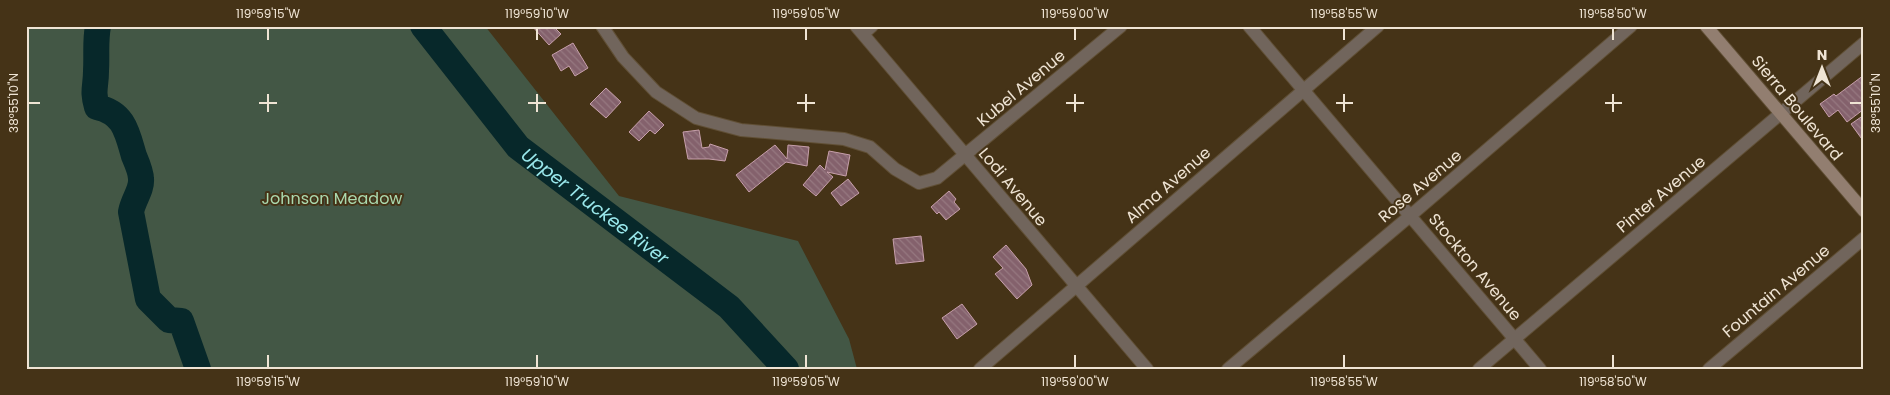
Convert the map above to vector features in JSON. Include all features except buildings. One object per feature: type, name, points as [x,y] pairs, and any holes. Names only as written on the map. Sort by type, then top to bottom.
[{"type":"street","name":"Kubel Avenue","points":[[602,26],[623,57],[656,92],[696,118],[741,130],[844,139],[870,147],[895,169],[919,182],[937,178],[1121,26]]},
{"type":"street","name":"Stockton Avenue","points":[[1249,26],[1540,369]]},
{"type":"street","name":"Alma Avenue","points":[[980,369],[1378,26]]},
{"type":"street","name":"Rose Avenue","points":[[1228,369],[1631,26]]},
{"type":"street","name":"Sierra Boulevard","points":[[1706,26],[1864,211]]},
{"type":"street","name":"Lodi Avenue","points":[[864,29],[965,156],[1147,369]]},
{"type":"street","name":"Pinter Avenue","points":[[1479,369],[1864,43]]},
{"type":"street","name":"Fountain Avenue","points":[[1709,369],[1864,238]]},
{"type":"green space","name":"Johnson Meadow","points":[[26,26],[485,26],[619,196],[798,241],[849,339],[857,369],[26,369]]},
{"type":"waterway","name":"Upper Truckee River","points":[[98,26],[94,92],[97,107],[113,114],[123,125],[140,170],[140,187],[131,212],[148,299],[169,320],[181,321],[198,369]]},
{"type":"waterway","name":"Upper Truckee River","points":[[423,26],[518,147],[729,307],[786,369]]}]
